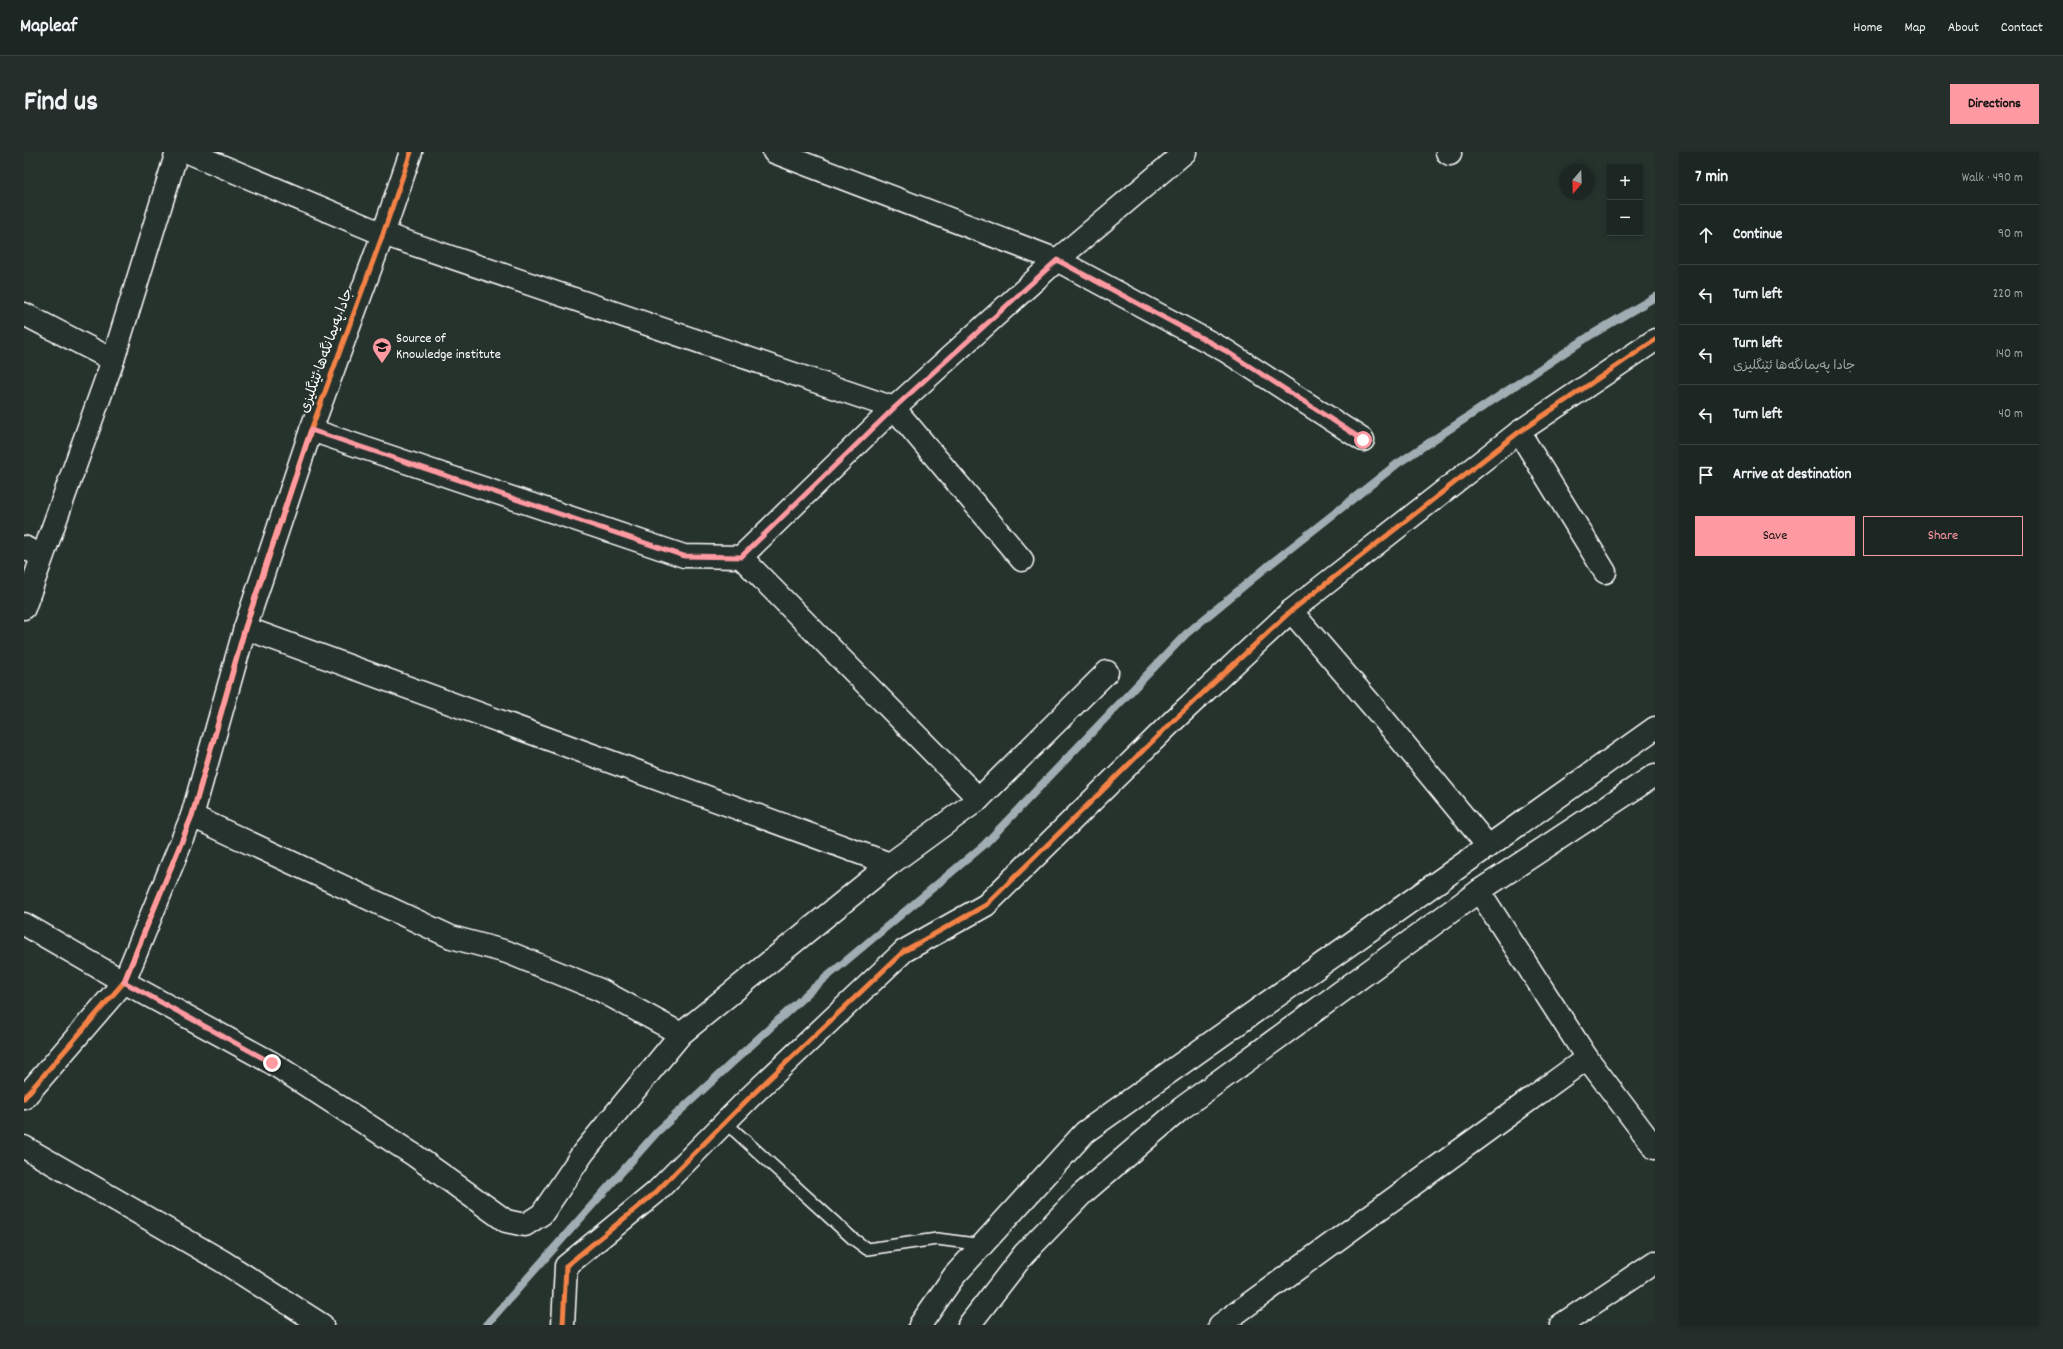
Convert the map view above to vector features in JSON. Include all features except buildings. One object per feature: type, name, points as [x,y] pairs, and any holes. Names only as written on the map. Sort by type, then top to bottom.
[{"type":"street","points":[[24,608],[33,552],[113,360],[177,152]]},
{"type":"street","points":[[188,152],[383,234],[894,408],[1022,560]]},
{"type":"street","name":"جادا په‌يمانگه‌ها ئێنگليزى","points":[[24,1098],[124,982],[192,816],[245,628],[311,430],[383,234],[411,152]]},
{"type":"street","points":[[774,152],[1057,260],[1226,351],[1363,440]]},
{"type":"street","points":[[741,557],[894,408],[1057,260],[1185,152]]},
{"type":"street","points":[[24,314],[113,360]]},
{"type":"street","points":[[562,1325],[566,1266],[655,1193],[725,1122],[904,951],[986,905],[1176,718],[1291,611],[1518,432],[1655,340]]},
{"type":"street","points":[[311,430],[684,556],[741,557],[979,799]]},
{"type":"street","points":[[1518,432],[1605,572]]},
{"type":"street","points":[[1291,611],[1382,717],[1488,846]]},
{"type":"street","points":[[245,628],[890,864]]},
{"type":"street","points":[[24,924],[124,982],[272,1063],[414,1155],[506,1221],[525,1225],[542,1214],[583,1154],[681,1034],[890,864],[979,799],[1107,672]]},
{"type":"street","points":[[920,1325],[954,1276],[1085,1132],[1655,728]]},
{"type":"street","points":[[969,1325],[1024,1254],[1082,1194],[1182,1108],[1479,891],[1654,778]]},
{"type":"street","points":[[192,816],[451,937],[507,952],[600,990],[681,1034]]},
{"type":"street","points":[[1479,891],[1587,1058],[1655,1148]]},
{"type":"street","points":[[1220,1325],[1587,1058]]},
{"type":"street","points":[[24,1147],[222,1261],[322,1325]]},
{"type":"street","points":[[1561,1325],[1655,1262]]},
{"type":"lane","points":[[725,1122],[852,1238],[868,1249],[937,1239],[983,1245]]},
{"type":"waterway","points":[[486,1325],[657,1132],[810,991],[984,845],[1186,634],[1268,566],[1397,464],[1591,335],[1655,297]]},
{"type":"cycle path","points":[[24,1098],[124,982],[192,816],[245,628],[311,430],[383,234],[411,152]]},
{"type":"cycle path","points":[[563,1325],[566,1266],[655,1193],[751,1096],[904,951],[986,905],[1176,718],[1291,611],[1519,432],[1655,340]]},
{"type":"place","name":"Source of Knowledge institute","points":[[382,364]]},
{"type":"route","points":[[272,1063],[124,982],[192,816],[245,628],[311,430],[684,556],[741,557],[894,408],[1057,260],[1226,351],[1363,440]]}]
